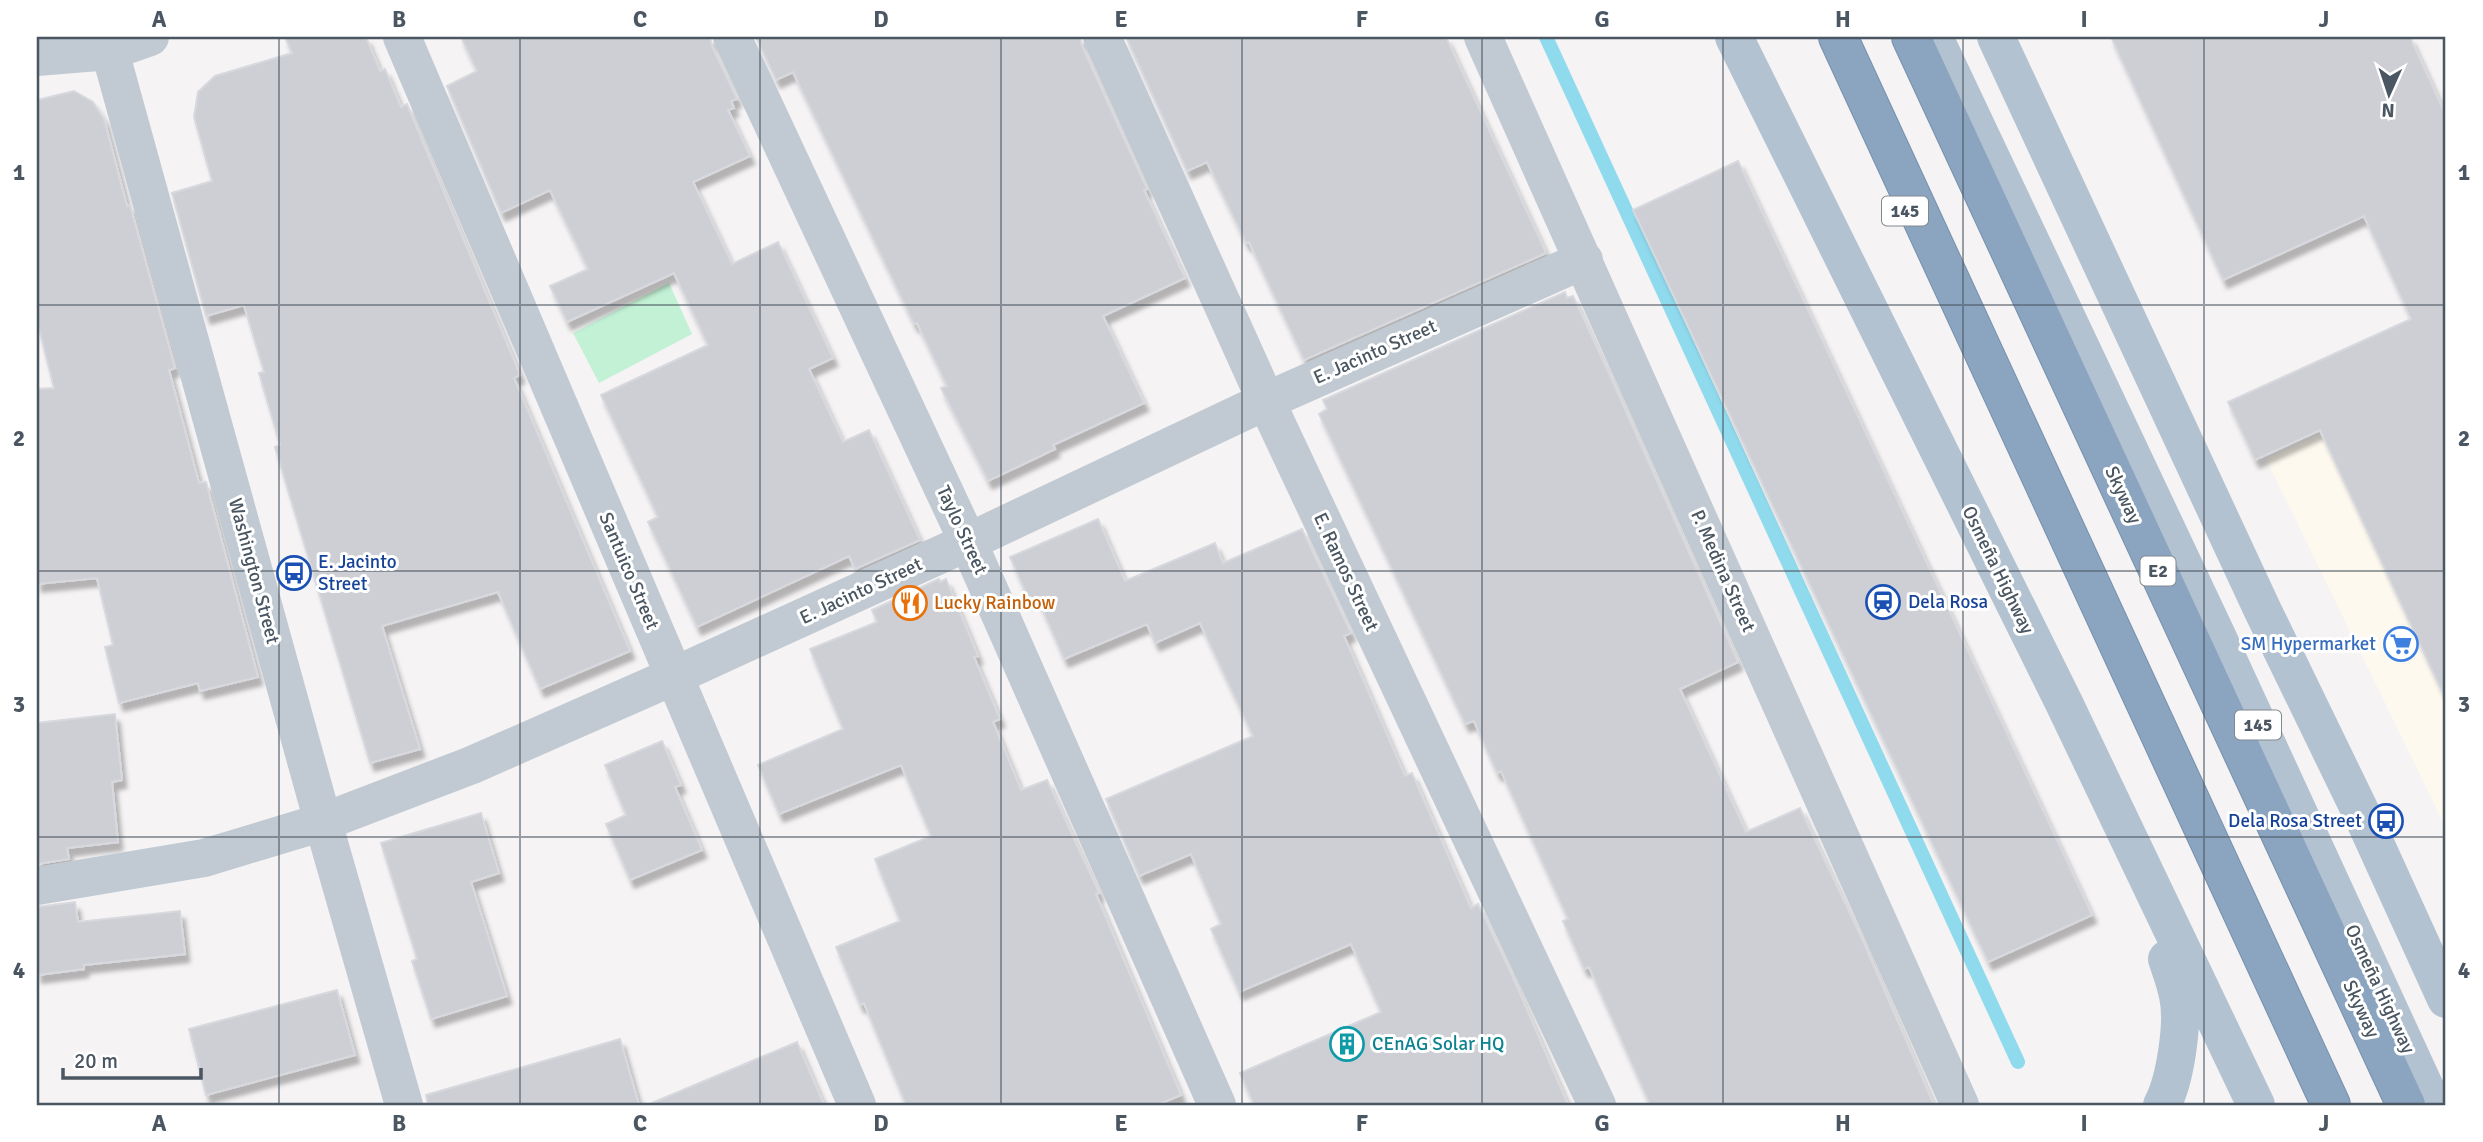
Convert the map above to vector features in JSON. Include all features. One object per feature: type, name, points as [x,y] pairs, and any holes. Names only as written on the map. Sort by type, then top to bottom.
[{"type":"highway","points":[[1838,37],[2331,1105]]},
{"type":"highway","name":"Skyway","points":[[1911,37],[2406,1105]]},
{"type":"main road","name":"Osmeña Highway","points":[[1734,37],[2058,691],[2256,1105]]},
{"type":"main road","name":"145","points":[[1824,37],[2317,1105]]},
{"type":"main road","name":"Osmeña Highway","points":[[1934,37],[2218,638],[2433,1105]]},
{"type":"main road","points":[[1996,37],[2446,999]]},
{"type":"main road","points":[[2140,866],[2179,998],[2178,1049],[2162,1105]]},
{"type":"street","points":[[37,57],[150,37]]},
{"type":"street","name":"Santuico Street","points":[[402,37],[857,1105]]},
{"type":"street","name":"Taylo Street","points":[[732,37],[968,541],[1217,1105]]},
{"type":"street","name":"E. Ramos Street","points":[[1102,37],[1266,401],[1597,1105]]},
{"type":"street","name":"P. Medina Street","points":[[1483,37],[1960,1105]]},
{"type":"street","name":"Washington Street","points":[[108,44],[404,1105]]},
{"type":"street","name":"E. Jacinto Street","points":[[37,886],[204,858],[323,822],[472,765],[674,676],[1266,401],[1584,260]]},
{"type":"shaded area","name":"SM Hypermarket","points":[[2446,378],[2446,828],[2266,459]]},
{"type":"green space","points":[[669,283],[692,334],[599,383],[573,333]]},
{"type":"building","points":[[285,37],[366,37],[380,71],[385,69],[401,107],[407,104],[520,375],[514,378],[630,651],[540,689],[498,592],[382,626],[420,749],[370,763],[275,447],[280,445],[259,373],[264,372],[244,305],[206,316],[172,193],[212,181],[194,117],[198,92],[215,76],[292,53]]},
{"type":"building","points":[[461,37],[710,37],[737,99],[731,101],[734,108],[728,110],[750,156],[693,182],[732,264],[778,242],[833,358],[809,369],[843,442],[869,430],[920,540],[855,569],[849,556],[697,627],[648,522],[658,517],[601,395],[708,345],[674,273],[567,322],[550,286],[588,269],[550,190],[501,213],[447,86],[477,71]]},
{"type":"building","points":[[756,37],[1080,37],[1147,189],[1144,190],[1185,278],[1103,316],[1144,403],[1053,445],[1055,449],[988,481],[941,388],[947,386],[917,323],[914,324],[793,72],[776,80]]},
{"type":"building","points":[[1126,37],[1446,37],[1546,253],[1304,360],[1249,242],[1246,243],[1207,162],[1187,171]]},
{"type":"building","points":[[2111,37],[2410,37],[2446,116],[2446,700],[2320,430],[2255,460],[2228,402],[2411,319],[2364,216],[2223,280]]},
{"type":"building","points":[[74,91],[93,102],[104,119],[175,368],[169,370],[199,483],[206,482],[258,677],[200,691],[198,683],[119,703],[105,647],[113,645],[97,578],[37,584],[37,389],[54,388],[37,321],[37,100]]},
{"type":"building","points":[[1738,161],[2092,915],[1988,962],[1633,210]]},
{"type":"building","points":[[1565,292],[1567,298],[1573,296],[1738,662],[1680,689],[1746,832],[1800,808],[1863,941],[1934,1105],[1650,1105],[1589,967],[1584,969],[1563,921],[1568,919],[1501,771],[1497,773],[1474,721],[1465,724],[1319,414],[1327,409],[1323,400]]},
{"type":"building","points":[[1098,519],[1125,581],[1215,543],[1223,563],[1302,529],[1351,633],[1344,636],[1405,776],[1412,773],[1471,908],[1478,904],[1568,1105],[1254,1105],[1240,1073],[1381,1012],[1351,944],[1239,992],[1211,929],[1221,924],[1191,854],[1139,876],[1106,799],[1253,736],[1200,623],[1155,643],[1147,624],[1064,659],[1037,597],[1029,600],[1010,557]]},
{"type":"building","points":[[939,579],[940,582],[946,579],[978,656],[974,657],[1000,719],[993,722],[1021,790],[1047,780],[1099,893],[1096,894],[1181,1095],[1157,1105],[906,1105],[864,1003],[860,1005],[836,947],[900,921],[875,859],[931,836],[901,765],[779,814],[758,765],[843,729],[810,649],[877,622],[872,610]]},
{"type":"building","points":[[115,714],[122,780],[112,782],[118,842],[67,848],[69,859],[37,864],[37,723]]},
{"type":"building","points":[[662,741],[681,785],[675,787],[702,850],[630,880],[606,824],[626,815],[605,765]]},
{"type":"building","points":[[481,813],[499,873],[471,882],[507,996],[431,1019],[412,961],[417,959],[381,843]]},
{"type":"building","points":[[75,902],[78,922],[180,911],[185,954],[84,965],[84,969],[37,975],[37,907]]},
{"type":"building","points":[[337,990],[355,1055],[206,1095],[189,1029]]},
{"type":"building","points":[[620,1039],[639,1105],[428,1105],[426,1095]]},
{"type":"building","points":[[797,1042],[824,1105],[647,1105]]},
{"type":"waterway","points":[[1546,37],[2018,1062]]},
{"type":"place","name":"E. Jacinto Street","points":[[294,573]]},
{"type":"place","name":"Dela Rosa","points":[[1883,602]]},
{"type":"place","name":"Lucky Rainbow","points":[[910,603]]},
{"type":"place","name":"SM Hypermarket","points":[[2401,644]]},
{"type":"place","name":"Dela Rosa Street","points":[[2386,821]]},
{"type":"place","name":"CEnAG Solar HQ","points":[[1347,1044]]}]
